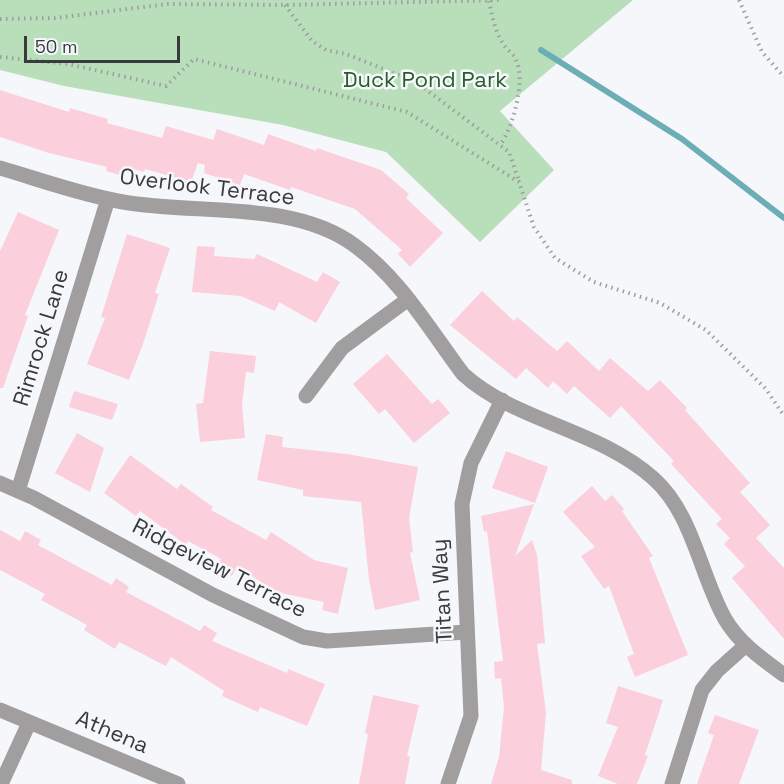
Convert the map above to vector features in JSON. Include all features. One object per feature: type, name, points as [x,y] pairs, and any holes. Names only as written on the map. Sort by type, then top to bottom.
[{"type":"street","name":"Overlook Terrace","points":[[0,168],[124,202],[261,214],[328,230],[353,244],[379,265],[463,374],[477,386],[502,400],[593,439],[654,479],[676,506],[726,621],[746,645],[784,675]]},
{"type":"street","name":"Rimrock Lane","points":[[18,491],[108,198]]},
{"type":"street","points":[[306,396],[342,348],[407,300]]},
{"type":"street","name":"Titan Way","points":[[448,784],[471,716],[462,504],[471,463],[502,400]]},
{"type":"street","name":"Ridgeview Terrace","points":[[0,483],[213,595],[303,637],[327,640],[467,632]]},
{"type":"street","points":[[672,784],[702,690],[717,671],[746,645]]},
{"type":"street","name":"Athena","points":[[0,710],[178,784]]},
{"type":"street","points":[[1,784],[29,723]]},
{"type":"path","points":[[0,19],[55,18],[168,4],[285,5],[503,0]]},
{"type":"path","points":[[739,0],[762,52],[784,77]]},
{"type":"path","points":[[489,1],[495,29],[504,47],[516,59],[519,75],[519,94],[509,133],[500,145]]},
{"type":"path","points":[[285,5],[312,41],[326,50],[346,54],[416,82],[509,152],[534,228],[555,258],[594,282],[660,303],[706,330],[766,389],[784,416]]},
{"type":"path","points":[[0,57],[68,64],[166,86],[194,59],[406,112],[519,182]]},
{"type":"green space","name":"Duck Pond Park","points":[[0,0],[633,0],[500,111],[554,170],[480,242],[386,152],[283,125],[64,86],[0,70]]},
{"type":"building","points":[[0,90],[69,112],[70,108],[108,119],[107,123],[162,138],[166,126],[213,140],[217,129],[264,145],[268,134],[316,151],[317,148],[381,170],[409,194],[406,198],[443,233],[410,267],[398,254],[402,250],[355,209],[291,187],[290,190],[244,174],[240,185],[204,173],[205,165],[198,163],[191,182],[145,169],[144,172],[126,167],[123,176],[106,171],[107,167],[49,153],[0,137]]},
{"type":"building","points":[[18,212],[59,230],[25,315],[28,316],[3,388],[0,388],[0,251]]},
{"type":"building","points":[[127,234],[170,248],[155,293],[159,294],[129,380],[87,364],[105,318],[101,317]]},
{"type":"building","points":[[197,246],[215,247],[214,256],[254,259],[257,254],[317,282],[323,272],[340,282],[316,323],[279,302],[275,311],[241,296],[192,292]]},
{"type":"building","points":[[482,291],[514,321],[517,317],[557,351],[567,341],[599,371],[610,358],[648,391],[660,380],[687,408],[685,410],[750,483],[740,492],[770,525],[756,538],[784,568],[784,639],[732,578],[745,566],[724,544],[730,538],[716,524],[722,519],[671,464],[674,461],[621,406],[610,418],[574,386],[567,394],[553,381],[548,388],[526,368],[516,379],[450,325]]},
{"type":"building","points":[[210,351],[256,356],[254,373],[246,372],[242,404],[245,438],[200,442],[196,404],[203,403]]},
{"type":"building","points":[[387,354],[432,404],[438,399],[450,413],[414,443],[385,409],[379,414],[353,384]]},
{"type":"building","points":[[74,391],[118,404],[112,420],[69,407]]},
{"type":"building","points":[[77,433],[104,448],[90,492],[55,473]]},
{"type":"building","points":[[266,434],[283,437],[282,447],[347,454],[418,467],[409,518],[413,552],[410,553],[420,600],[375,610],[369,580],[361,502],[303,496],[303,490],[257,480]]},
{"type":"building","points":[[506,451],[548,467],[535,503],[492,488]]},
{"type":"building","points":[[130,455],[177,489],[181,484],[213,507],[211,510],[266,540],[271,532],[314,560],[348,568],[338,614],[322,610],[324,602],[276,592],[237,566],[232,576],[216,567],[221,559],[188,541],[186,545],[140,511],[136,516],[104,493]]},
{"type":"building","points":[[592,486],[605,501],[612,495],[624,509],[622,511],[653,556],[649,558],[688,655],[635,677],[627,657],[634,654],[609,586],[604,589],[581,556],[595,547],[563,512]]},
{"type":"building","points":[[534,504],[515,556],[532,540],[537,555],[545,643],[537,644],[546,713],[541,770],[572,780],[572,784],[491,784],[499,757],[504,707],[501,678],[495,679],[494,662],[503,661],[487,531],[484,532],[481,516]]},
{"type":"building","points":[[0,530],[20,541],[25,531],[41,540],[38,545],[112,585],[116,578],[129,587],[126,592],[200,631],[204,625],[217,633],[212,641],[287,673],[288,669],[325,684],[307,726],[260,707],[258,712],[222,696],[224,691],[171,657],[166,666],[119,642],[115,649],[84,630],[87,625],[41,600],[45,594],[0,570]]},
{"type":"building","points":[[618,686],[663,700],[645,755],[648,756],[637,784],[618,784],[598,776],[618,727],[606,723]]},
{"type":"building","points":[[373,695],[419,705],[407,756],[410,757],[405,784],[359,784],[368,734],[365,733]]},
{"type":"building","points":[[715,715],[759,730],[739,784],[697,784],[714,735],[708,733]]},
{"type":"waterway","points":[[541,50],[682,139],[784,218]]}]
